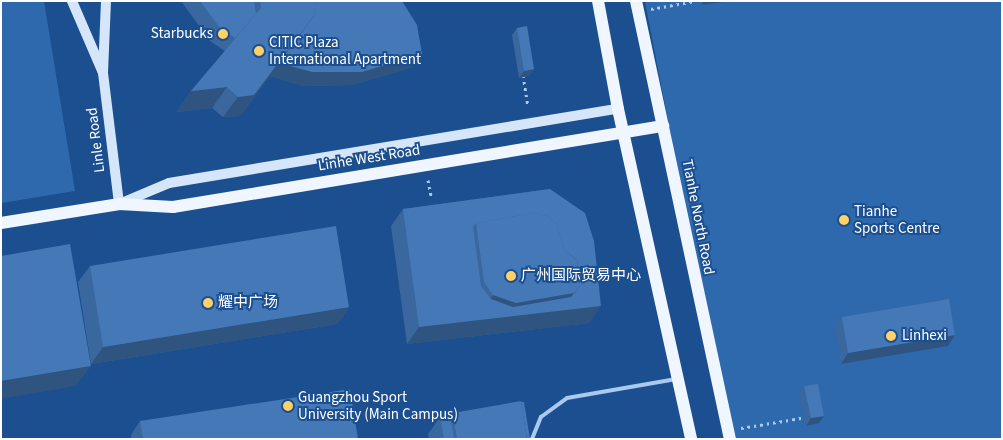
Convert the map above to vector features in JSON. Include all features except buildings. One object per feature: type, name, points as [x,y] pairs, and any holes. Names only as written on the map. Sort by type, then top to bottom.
[{"type":"main road","points":[[598,1],[618,109],[691,439]]},
{"type":"main road","name":"Tianhe North Road","points":[[636,1],[730,439]]},
{"type":"main road","name":"Linhe West Road","points":[[1,223],[118,204],[172,206],[663,126]]},
{"type":"street","name":"Linle Road","points":[[72,1],[103,74]]},
{"type":"street","name":"Linle Road","points":[[106,1],[103,74],[118,204]]},
{"type":"street","name":"Linhe West Road","points":[[118,204],[168,183],[618,109]]},
{"type":"lane","points":[[532,439],[541,417],[566,398],[678,378]]},
{"type":"path","points":[[650,10],[695,1]]},
{"type":"path","points":[[521,67],[528,107]]},
{"type":"path","points":[[428,180],[430,196]]},
{"type":"path","points":[[741,428],[810,417]]},
{"type":"shaded area","points":[[1,1],[44,1],[75,191],[1,203]]},
{"type":"shaded area","name":"Tianhe Sports Centre","points":[[645,1],[1002,1],[1002,439],[729,439]]},
{"type":"place","name":"Starbucks","points":[[223,34]]},
{"type":"place","name":"CITIC Plaza International Apartment","points":[[259,51]]},
{"type":"place","name":"Tianhe Sports Centre","points":[[844,220]]},
{"type":"place","name":"广州国际贸易中心","points":[[511,276]]},
{"type":"place","name":"耀中广场","points":[[208,303]]},
{"type":"place","name":"Linhexi","points":[[891,336]]},
{"type":"place","name":"Guangzhou Sport University (Main Campus)","points":[[288,406]]}]
